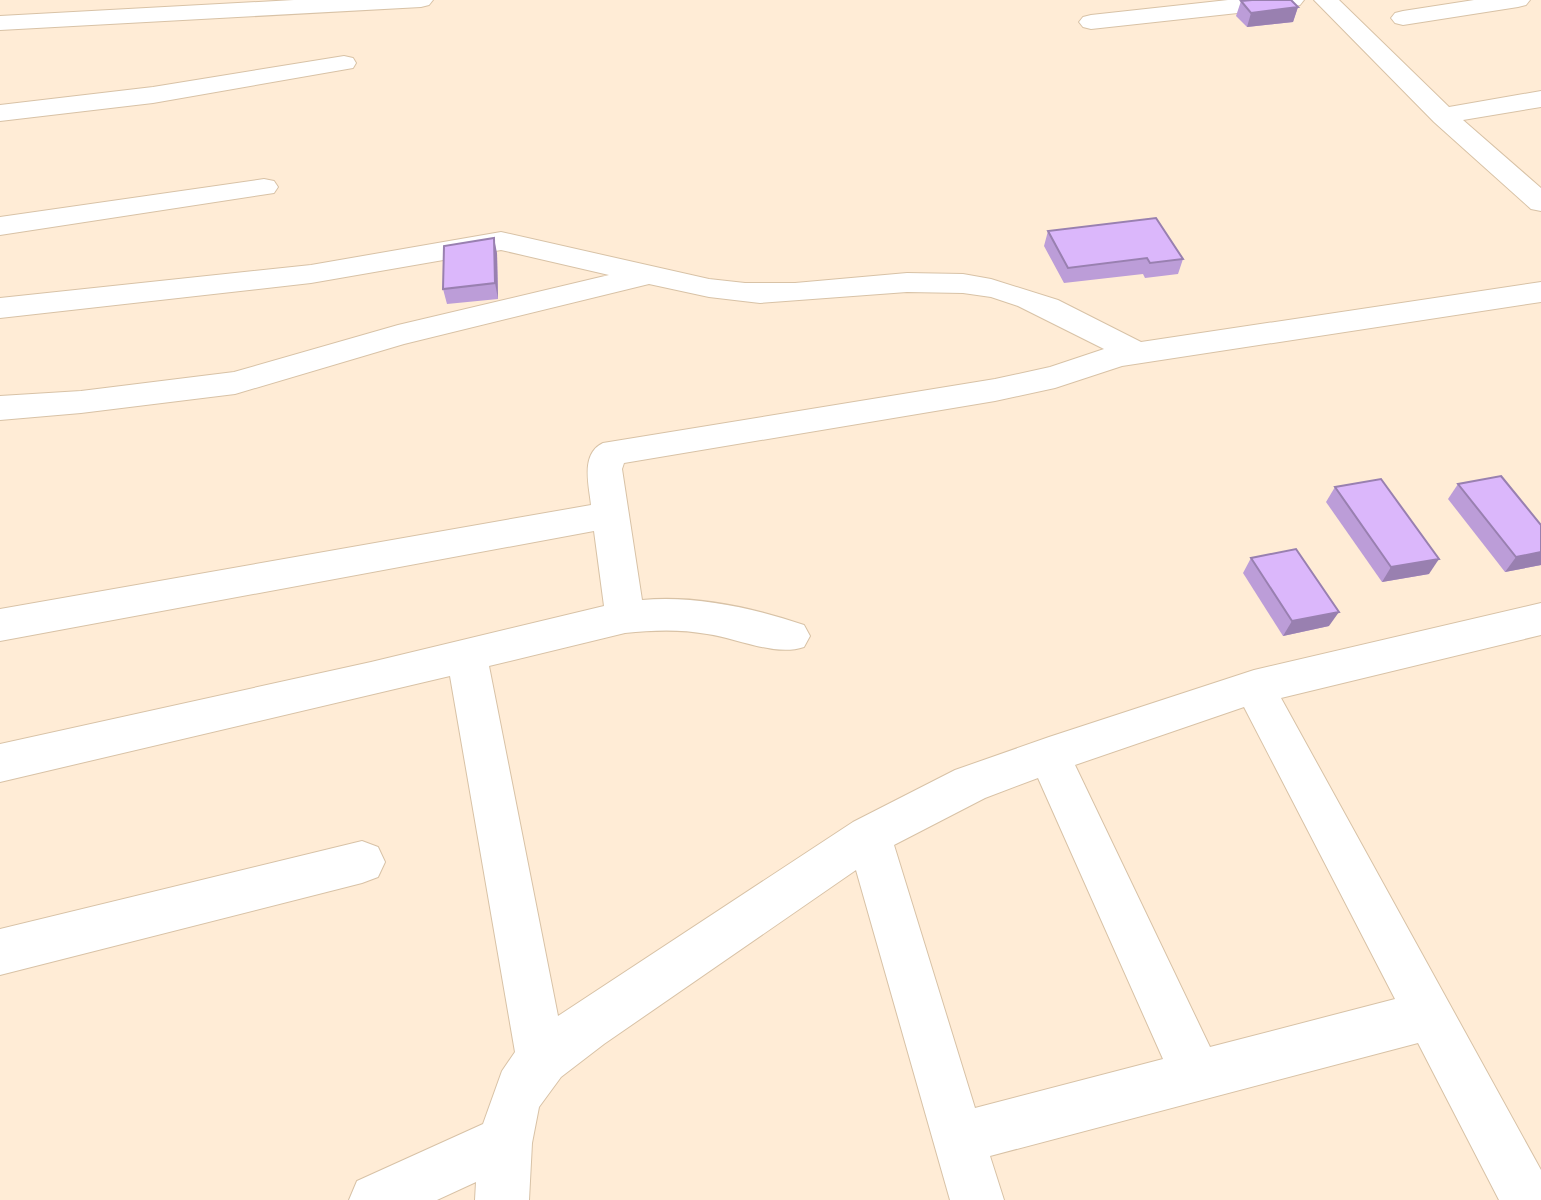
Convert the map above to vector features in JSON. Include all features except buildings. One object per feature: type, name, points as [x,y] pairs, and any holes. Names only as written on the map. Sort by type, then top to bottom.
[{"type":"street","points":[[0,23],[421,0]]},
{"type":"street","points":[[1091,22],[1292,0]]},
{"type":"street","points":[[1326,0],[1443,116],[1541,203]]},
{"type":"street","points":[[1403,18],[1518,0]]},
{"type":"street","points":[[0,113],[152,95],[344,63]]},
{"type":"street","points":[[1443,116],[1541,99]]},
{"type":"street","points":[[0,226],[264,187]]},
{"type":"street","points":[[0,308],[298,276],[501,241],[709,288],[755,293],[895,283],[950,283],[990,287],[1017,294],[1137,353]]},
{"type":"street","points":[[0,408],[81,402],[234,383],[398,335],[650,274]]},
{"type":"street","points":[[625,617],[604,469],[608,455],[615,452],[995,390],[1137,353],[1541,292]]},
{"type":"street","points":[[0,625],[610,515]]},
{"type":"street","points":[[0,763],[625,617],[682,613],[790,636]]},
{"type":"street","points":[[502,1200],[506,1141],[514,1105],[525,1080],[542,1060],[586,1026],[869,836],[970,784],[1254,687],[1541,619]]},
{"type":"street","points":[[467,656],[542,1060]]},
{"type":"street","points":[[1254,687],[1528,1200]]},
{"type":"street","points":[[1049,755],[1197,1076]]},
{"type":"street","points":[[869,836],[977,1200]]},
{"type":"street","points":[[0,952],[362,862]]},
{"type":"street","points":[[958,1138],[1430,1015]]},
{"type":"street","points":[[376,1200],[506,1141]]}]
